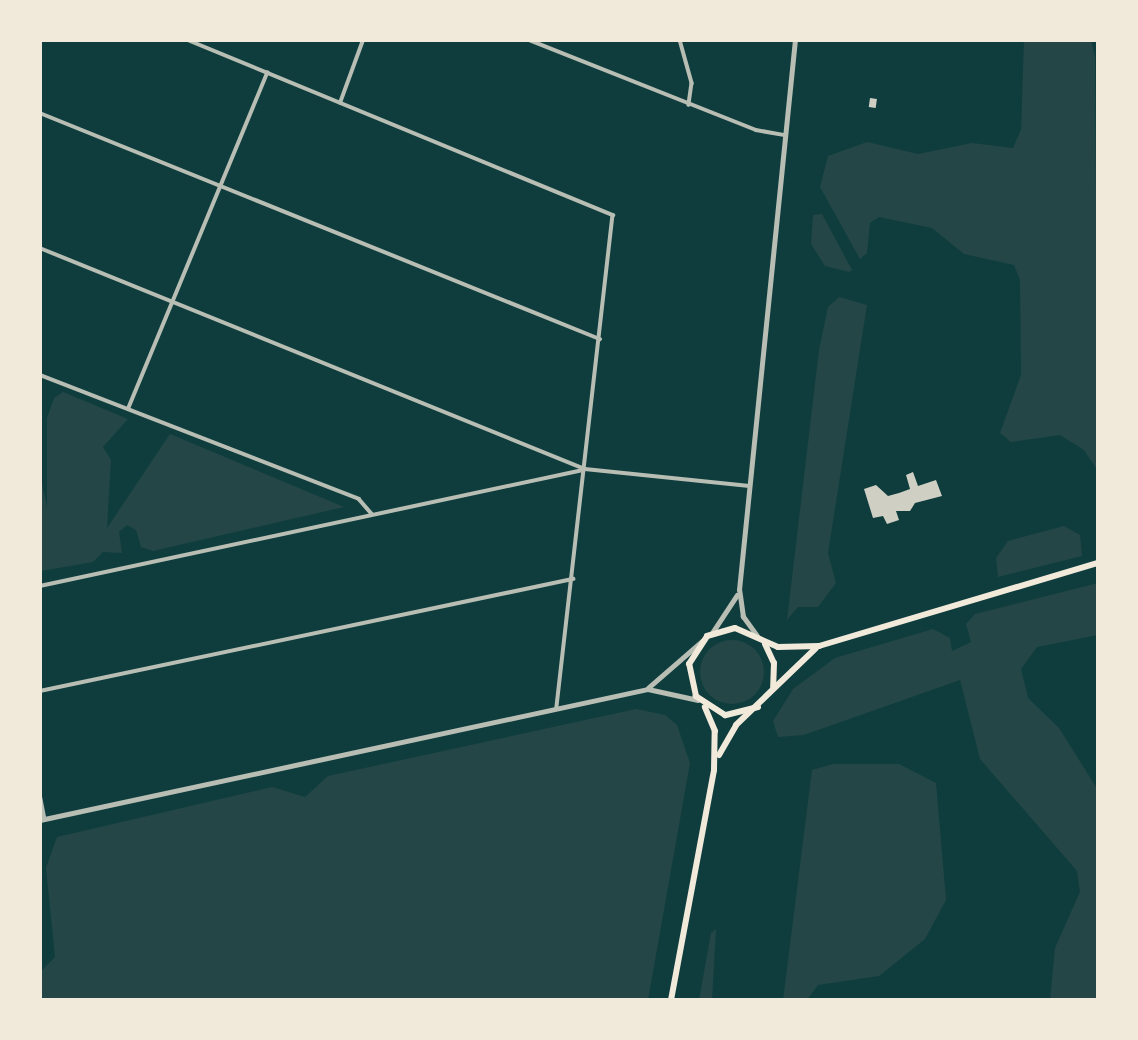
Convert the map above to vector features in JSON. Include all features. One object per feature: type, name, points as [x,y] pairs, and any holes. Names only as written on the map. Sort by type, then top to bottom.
[{"type":"highway","points":[[671,1000],[714,770],[715,731],[688,669],[703,639],[712,633],[735,628],[783,648],[819,646],[1098,563]]},
{"type":"highway","points":[[758,637],[774,663],[771,692]]},
{"type":"highway","points":[[714,770],[730,732],[819,646]]},
{"type":"highway","points":[[701,702],[730,715],[758,707]]},
{"type":"street","points":[[188,40],[613,215],[557,710]]},
{"type":"street","points":[[340,103],[363,40]]},
{"type":"street","points":[[529,40],[689,105],[785,135]]},
{"type":"street","points":[[543,46],[545,40]]},
{"type":"street","points":[[680,40],[692,83],[689,105]]},
{"type":"street","points":[[758,637],[743,617],[739,590],[795,40]]},
{"type":"street","points":[[128,409],[267,73]]},
{"type":"street","points":[[40,113],[600,339]]},
{"type":"street","points":[[40,248],[585,469],[749,486]]},
{"type":"street","points":[[40,376],[359,499],[372,514]]},
{"type":"street","points":[[40,586],[585,469]]},
{"type":"street","points":[[40,691],[573,579]]},
{"type":"street","points":[[712,633],[739,590]]},
{"type":"street","points":[[648,688],[703,639]]},
{"type":"street","points":[[40,794],[43,820],[648,688],[678,690],[701,702]]},
{"type":"shaded area","points":[[1024,40],[1091,40],[1095,57],[1098,471],[1084,450],[1060,435],[1011,442],[1000,433],[1021,375],[1020,280],[1014,265],[964,254],[932,228],[879,217],[870,223],[867,253],[860,259],[820,187],[828,156],[867,142],[918,154],[972,143],[1013,148],[1021,130]]},
{"type":"shaded area","points":[[822,214],[852,270],[849,272],[825,266],[811,244],[813,215]]},
{"type":"shaded area","points":[[839,297],[867,305],[828,553],[836,583],[818,607],[798,607],[787,620],[819,350],[828,307]]},
{"type":"shaded area","points":[[63,392],[128,419],[103,447],[111,460],[107,528],[170,434],[344,507],[153,551],[141,547],[136,530],[127,525],[119,532],[122,553],[103,552],[93,562],[41,571],[40,475],[47,507],[47,418],[54,398]]},
{"type":"shaded area","points":[[1064,526],[1080,535],[1082,556],[998,577],[996,558],[1008,541]]},
{"type":"shaded area","points":[[1098,583],[1098,635],[1037,647],[1021,669],[1028,698],[1059,728],[1098,790],[1098,1000],[1050,1000],[1055,948],[1080,892],[1077,871],[980,759],[960,680],[804,735],[778,737],[773,721],[793,689],[835,658],[933,629],[950,638],[952,651],[971,642],[966,624],[975,614]]},
{"type":"shaded area","points":[[732,640],[755,649],[764,672],[755,695],[732,704],[709,695],[700,672],[709,649]]},
{"type":"shaded area","points":[[636,709],[665,715],[677,725],[690,763],[648,1000],[40,1000],[40,972],[55,957],[46,868],[57,837],[272,787],[305,797],[328,776]]},
{"type":"shaded area","points":[[833,764],[899,764],[936,783],[946,900],[925,939],[879,976],[818,985],[807,1000],[783,1000],[812,770]]},
{"type":"shaded area","points":[[716,929],[712,1000],[699,1000],[711,933]]},
{"type":"building","points":[[870,98],[877,99],[876,108],[869,107]]},
{"type":"building","points":[[913,472],[918,486],[936,480],[942,496],[915,503],[910,511],[896,511],[899,520],[887,524],[883,516],[873,518],[864,489],[876,485],[888,496],[899,493],[910,489],[906,475]]}]
